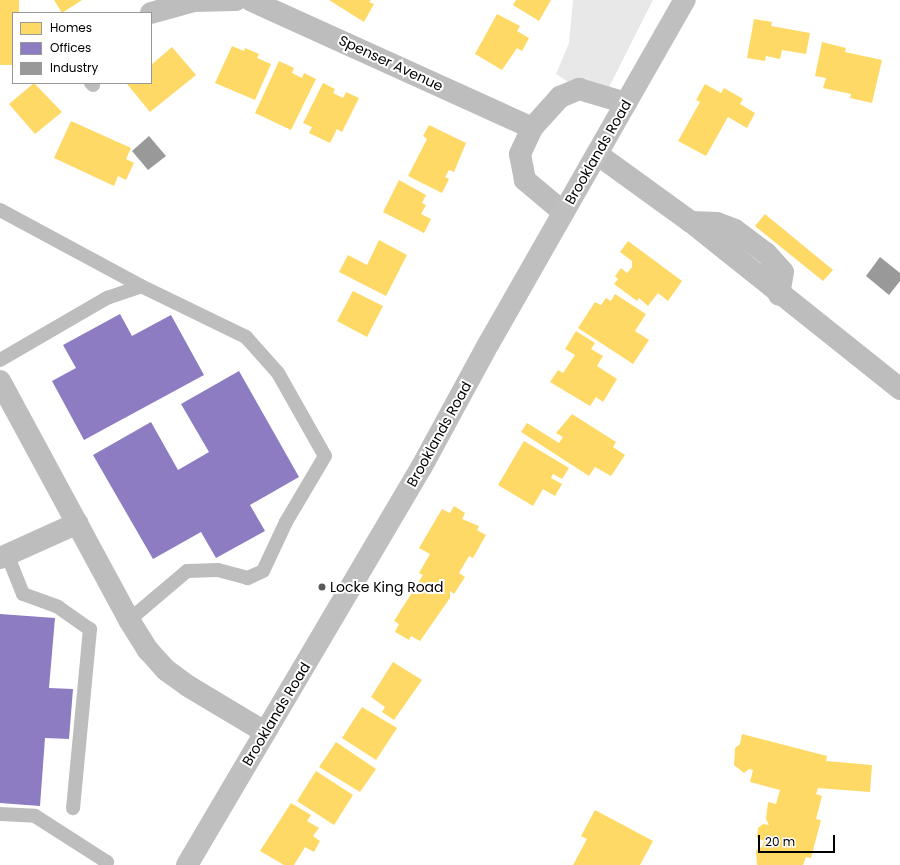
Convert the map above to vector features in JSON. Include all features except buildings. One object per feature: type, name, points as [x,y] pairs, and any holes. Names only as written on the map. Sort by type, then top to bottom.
[{"type":"main road","name":"Brooklands Road","points":[[186,865],[421,468],[563,212],[685,0]]},
{"type":"street","points":[[152,13],[194,1],[236,0]]},
{"type":"street","name":"Spenser Avenue","points":[[250,0],[532,128]]},
{"type":"street","points":[[563,212],[525,180],[520,154],[532,128],[560,97],[579,89],[626,103]]},
{"type":"street","points":[[597,154],[691,222],[780,295],[900,389]]},
{"type":"street","points":[[0,382],[78,523],[129,620],[148,650],[166,670],[188,686],[265,732]]},
{"type":"street","points":[[4,556],[78,523]]},
{"type":"lane","points":[[0,210],[141,286],[246,337],[278,373],[325,456],[286,522],[263,571],[248,578],[218,570],[187,571],[129,620]]},
{"type":"lane","points":[[0,360],[107,298],[141,286]]},
{"type":"lane","points":[[4,556],[23,594],[58,607],[90,629],[73,808]]},
{"type":"lane","points":[[0,814],[35,816],[107,862],[105,865]]},
{"type":"shaded area","points":[[573,0],[653,0],[604,97],[579,89],[556,74],[569,43]]},
{"type":"place","name":"Locke King Road","points":[[322,587]]}]
